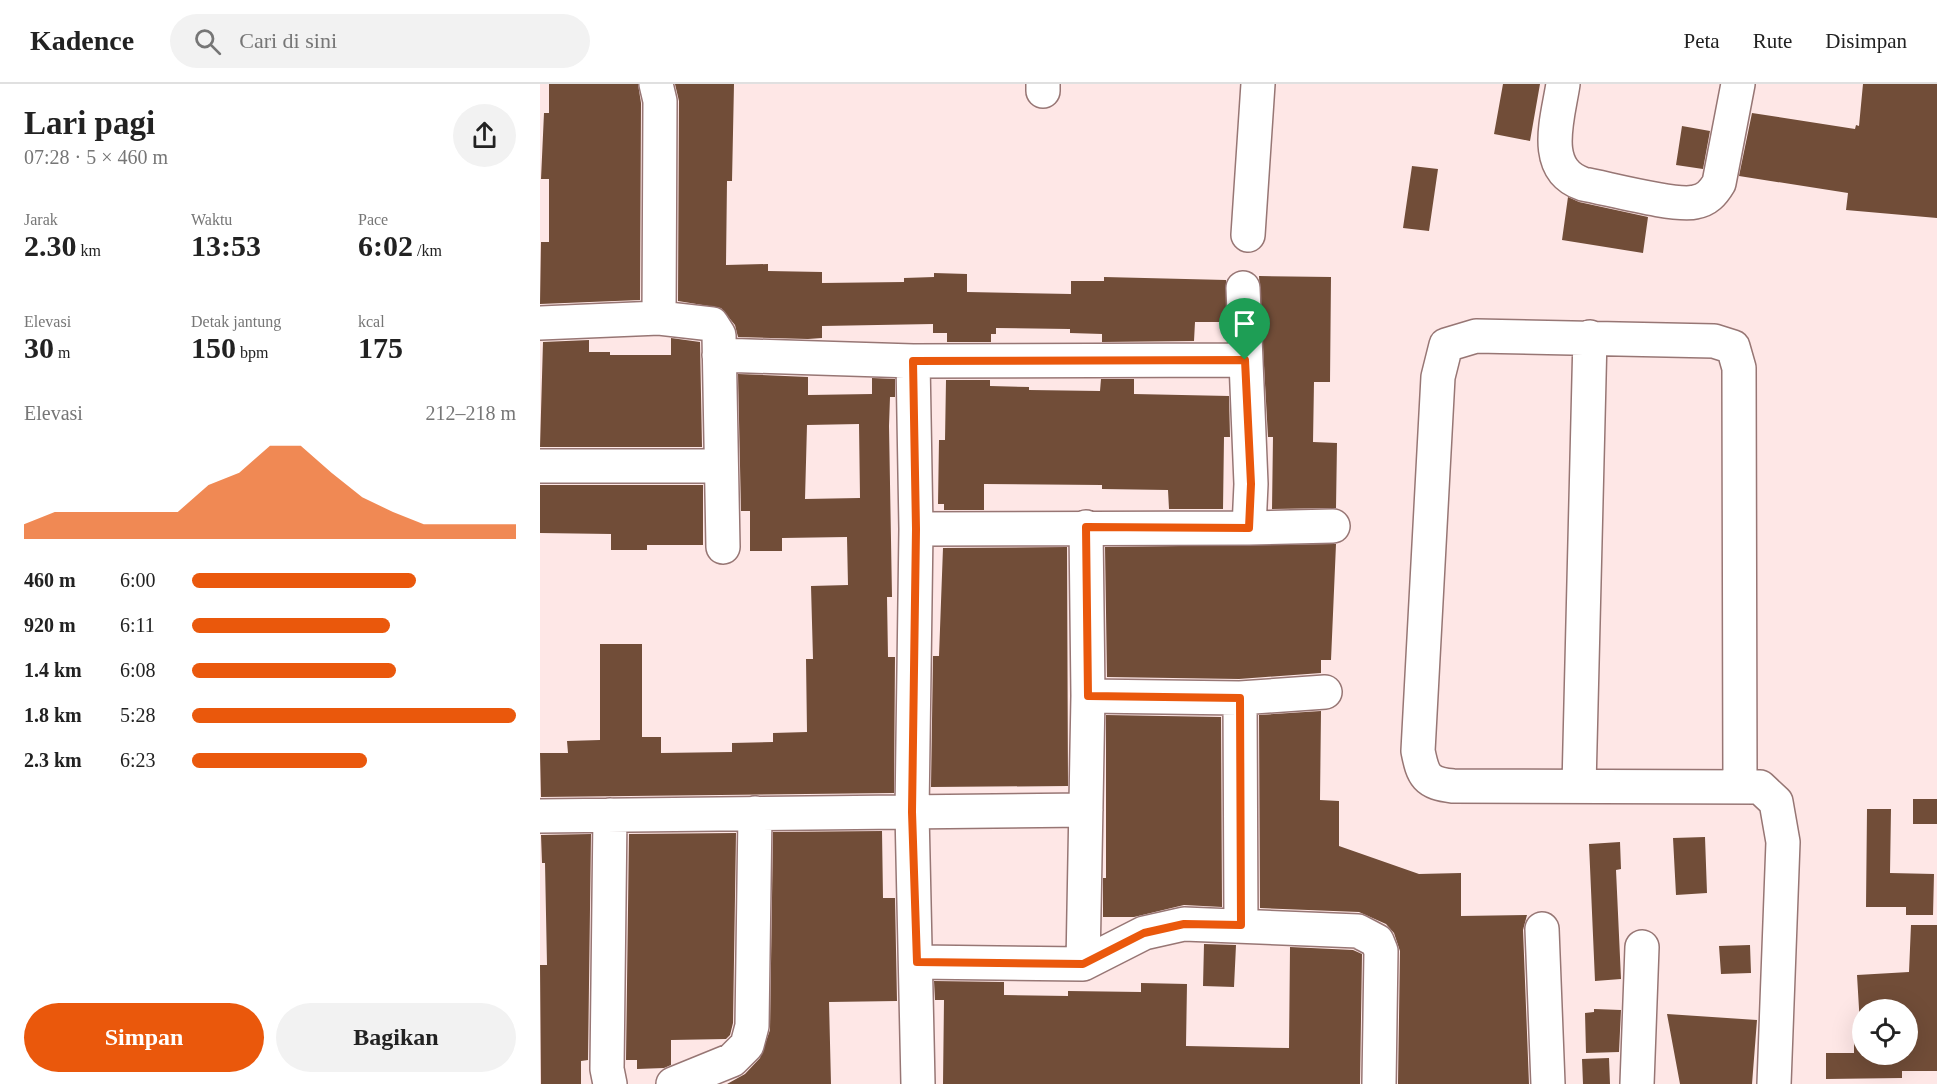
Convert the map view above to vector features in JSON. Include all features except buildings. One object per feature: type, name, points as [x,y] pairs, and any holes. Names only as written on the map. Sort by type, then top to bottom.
[{"type":"street","points":[[656,84],[660,101],[658,318]]},
{"type":"street","points":[[1248,235],[1258,84]]},
{"type":"street","points":[[1563,84],[1554,149],[1557,162],[1571,180],[1685,204],[1705,199],[1714,192],[1719,183],[1738,84]]},
{"type":"street","points":[[1243,288],[1251,484],[1249,528]]},
{"type":"street","points":[[540,323],[658,318],[712,324],[719,335],[720,355],[723,547]]},
{"type":"street","points":[[1740,786],[1739,368],[1733,347],[1714,341],[1476,336],[1446,345],[1438,377],[1418,751],[1422,771],[1434,784],[1761,787],[1776,802],[1783,842],[1774,1084]]},
{"type":"street","points":[[1579,786],[1590,337]]},
{"type":"street","points":[[720,355],[913,361],[1245,360]]},
{"type":"street","points":[[913,361],[916,529],[912,812],[918,1084]]},
{"type":"street","points":[[540,466],[721,466]]},
{"type":"street","points":[[916,529],[1333,526]]},
{"type":"street","points":[[1083,964],[1088,696],[1086,527]]},
{"type":"street","points":[[1088,696],[1240,698],[1325,692]]},
{"type":"street","points":[[1240,698],[1241,925]]},
{"type":"street","points":[[540,816],[1086,810]]},
{"type":"street","points":[[673,1084],[732,1059],[747,1045],[752,1026],[755,813]]},
{"type":"street","points":[[610,815],[607,1069],[610,1084]]},
{"type":"street","points":[[917,962],[1083,964],[1144,933],[1184,924],[1358,931],[1377,941],[1381,951],[1379,1084]]},
{"type":"street","points":[[1542,929],[1548,1084]]},
{"type":"street","points":[[1637,1084],[1642,947]]},
{"type":"route","points":[[1245,360],[1251,484],[1249,528],[1086,527],[1088,696],[1240,698],[1241,925],[1184,924],[1144,933],[1083,964],[917,962],[912,812],[916,529],[913,361],[1245,360]]}]
